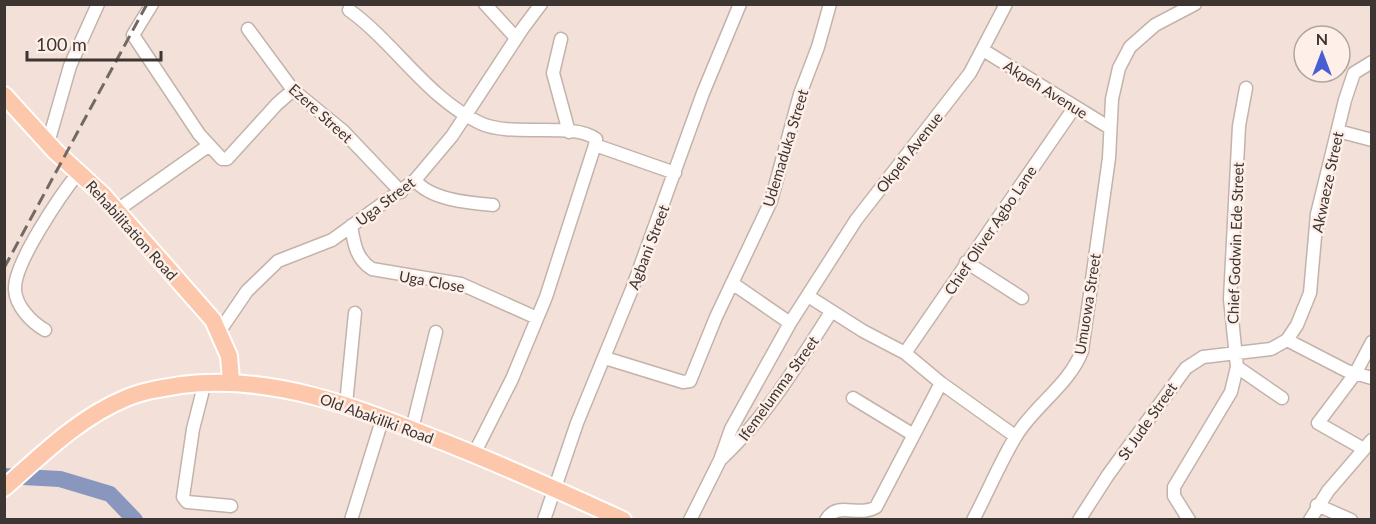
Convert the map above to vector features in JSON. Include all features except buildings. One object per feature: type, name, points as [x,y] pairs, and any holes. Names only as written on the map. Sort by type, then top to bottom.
[{"type":"main road","name":"Rehabilitation Road","points":[[4,95],[116,211],[206,312],[219,332],[229,356],[231,381]]},
{"type":"main road","name":"Old Abakiliki Road","points":[[4,488],[66,433],[124,398],[163,388],[231,381],[300,391],[383,417],[623,519]]},
{"type":"street","points":[[152,4],[133,35],[208,146],[222,159],[227,159],[277,104],[293,90]]},
{"type":"street","points":[[485,4],[516,38]]},
{"type":"street","name":"Uga Street","points":[[219,332],[260,276],[278,261],[332,240],[415,180],[466,116],[516,38],[541,4]]},
{"type":"street","name":"Agbani Street","points":[[544,519],[556,489],[576,423],[605,358],[703,93],[740,4]]},
{"type":"street","name":"Udemaduka Street","points":[[605,358],[683,382],[690,381],[732,283],[771,201],[800,94],[818,47],[830,4]]},
{"type":"street","name":"Okpeh Avenue","points":[[808,296],[856,220],[954,94],[983,50],[1006,4]]},
{"type":"street","name":"Umuowa Street","points":[[974,519],[1015,436],[1040,404],[1068,376],[1082,351],[1109,158],[1116,80],[1125,54],[1155,25],[1195,4]]},
{"type":"street","points":[[48,143],[70,66],[94,6]]},
{"type":"street","points":[[349,10],[369,25],[416,74],[466,116],[483,125],[508,129],[569,132],[594,137],[596,145],[537,318],[512,379],[474,454]]},
{"type":"street","name":"Ezere Street","points":[[248,29],[293,90],[343,131],[401,192]]},
{"type":"street","points":[[561,39],[553,73],[569,132]]},
{"type":"street","name":"Akpeh Avenue","points":[[983,50],[1110,128]]},
{"type":"street","name":"Akwaeze Street","points":[[1287,340],[1311,293],[1317,214],[1354,74],[1371,62]]},
{"type":"street","name":"Chief Godwin Ede Street","points":[[1190,519],[1173,496],[1174,487],[1231,392],[1237,361],[1231,314],[1231,272],[1239,126],[1246,88]]},
{"type":"street","name":"Chief Oliver Agbo Lane","points":[[905,353],[1074,108]]},
{"type":"street","points":[[1338,132],[1371,140]]},
{"type":"street","points":[[596,145],[675,173]]},
{"type":"street","points":[[116,211],[208,146]]},
{"type":"street","points":[[45,330],[34,322],[17,301],[15,282],[52,208],[79,172]]},
{"type":"street","points":[[415,180],[436,193],[475,204],[493,205]]},
{"type":"street","name":"Uga Close","points":[[351,226],[357,254],[364,264],[372,269],[461,284],[537,318]]},
{"type":"street","points":[[966,262],[1022,298]]},
{"type":"street","points":[[732,283],[790,323]]},
{"type":"street","points":[[690,519],[720,460],[731,429],[790,323],[808,296],[831,312],[905,353],[941,383],[1015,436]]},
{"type":"street","name":"Ifemelumma Street","points":[[720,460],[742,440],[777,394],[831,312]]},
{"type":"street","points":[[346,404],[355,313]]},
{"type":"street","points":[[412,429],[436,332]]},
{"type":"street","points":[[1237,361],[1271,349],[1287,340],[1355,374],[1371,378]]},
{"type":"street","points":[[1310,519],[1317,505],[1367,444],[1318,423],[1355,374],[1371,342]]},
{"type":"street","name":"St Jude Street","points":[[1079,519],[1179,376],[1195,361],[1203,357],[1237,361]]},
{"type":"street","points":[[1237,361],[1282,398]]},
{"type":"street","points":[[205,382],[193,429],[183,497],[187,502],[231,506]]},
{"type":"street","points":[[826,519],[830,513],[840,508],[865,512],[876,507],[912,434],[941,383]]},
{"type":"street","points":[[852,398],[912,434]]},
{"type":"street","points":[[351,519],[383,417]]},
{"type":"street","points":[[1317,505],[1351,519]]},
{"type":"waterway","points":[[4,476],[60,479],[110,494],[135,520]]},
{"type":"railway","points":[[4,268],[147,4]]}]
